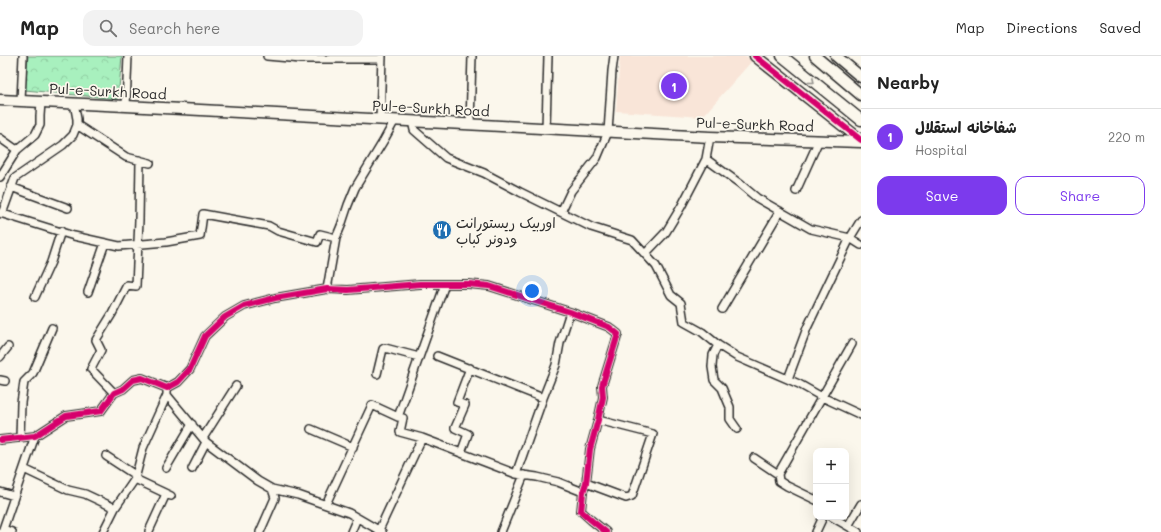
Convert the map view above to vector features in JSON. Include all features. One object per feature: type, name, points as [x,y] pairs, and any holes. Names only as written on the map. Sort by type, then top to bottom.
[{"type":"street","points":[[21,101],[23,56]]},
{"type":"street","points":[[126,106],[128,56]]},
{"type":"street","points":[[267,56],[302,58],[382,57],[380,120]]},
{"type":"street","points":[[470,124],[472,56]]},
{"type":"street","points":[[546,128],[548,56]]},
{"type":"street","points":[[561,212],[571,191],[597,158],[608,132],[614,56]]},
{"type":"street","points":[[755,56],[861,141]]},
{"type":"street","points":[[782,56],[861,120]]},
{"type":"street","points":[[815,56],[861,95]]},
{"type":"street","points":[[836,56],[861,76]]},
{"type":"street","name":"Pul-e-Surkh Road","points":[[0,100],[710,137],[861,141]]},
{"type":"street","points":[[0,177],[17,150],[36,135],[40,125],[41,102]]},
{"type":"street","points":[[74,103],[78,119],[72,135],[64,145],[15,178],[1,213],[74,236],[119,246],[181,240],[200,236],[203,214],[269,226],[278,231],[317,242],[320,234],[336,238]]},
{"type":"street","points":[[327,289],[336,238],[355,188],[395,120]]},
{"type":"street","points":[[412,121],[414,130],[446,158],[484,173],[591,227],[632,240],[656,266],[671,296],[681,303],[684,322],[702,332],[718,345],[737,357],[788,379],[861,415]]},
{"type":"street","points":[[77,125],[126,157],[150,163]]},
{"type":"street","points":[[645,254],[666,232],[681,208],[706,159],[710,137]]},
{"type":"street","points":[[0,138],[17,150]]},
{"type":"street","points":[[796,191],[819,140]]},
{"type":"street","points":[[706,159],[757,198],[811,229],[850,238],[861,245]]},
{"type":"street","points":[[114,393],[91,369],[100,350],[96,340],[127,285],[136,286],[140,160]]},
{"type":"street","points":[[11,187],[68,208]]},
{"type":"street","points":[[722,309],[780,211]]},
{"type":"street","points":[[788,379],[808,328],[850,238],[861,220]]},
{"type":"street","points":[[35,297],[51,262],[61,232]]},
{"type":"street","points":[[88,292],[105,243]]},
{"type":"street","points":[[104,532],[115,508],[135,477],[144,448],[167,391],[190,369],[205,336],[224,317],[244,306],[275,298],[327,289],[348,290],[420,284],[489,286],[570,312],[609,328],[618,334],[602,386],[603,397],[590,449],[581,511],[606,532]]},
{"type":"street","points":[[398,417],[445,284]]},
{"type":"street","points":[[516,474],[556,365],[560,343],[570,312]]},
{"type":"street","points":[[20,438],[21,403],[24,382],[33,373],[52,328]]},
{"type":"street","points":[[813,499],[787,486],[779,480],[778,474],[852,344]]},
{"type":"street","points":[[718,345],[713,355],[712,367],[714,380],[722,388],[730,407],[730,419],[738,429]]},
{"type":"street","points":[[0,357],[8,347]]},
{"type":"street","points":[[377,374],[383,349],[385,348],[418,357]]},
{"type":"street","points":[[437,356],[543,398]]},
{"type":"street","points":[[460,453],[468,434],[455,428],[465,405],[457,402],[470,368]]},
{"type":"street","points":[[0,440],[35,436],[66,416],[101,411],[114,393],[123,389],[133,380],[142,378],[167,391],[205,440],[258,481],[272,489],[298,495],[348,513],[380,531],[422,438]]},
{"type":"street","points":[[192,469],[205,440],[236,386]]},
{"type":"street","points":[[326,504],[372,405],[403,418],[400,432],[422,438],[516,474],[558,482],[583,492]]},
{"type":"street","points":[[586,482],[626,498],[632,496],[653,434],[598,420]]},
{"type":"street","points":[[166,468],[192,424]]},
{"type":"street","points":[[311,429],[353,447]]},
{"type":"street","points":[[12,532],[3,530],[35,436]]},
{"type":"street","points":[[106,456],[135,477],[168,495],[149,531]]},
{"type":"street","points":[[754,458],[778,474]]},
{"type":"street","points":[[24,469],[68,490],[85,494],[115,508]]},
{"type":"street","points":[[502,532],[524,475]]},
{"type":"street","points":[[260,532],[275,498],[272,489]]},
{"type":"street","points":[[0,492],[14,496]]},
{"type":"street","points":[[848,526],[861,504]]},
{"type":"street","points":[[351,532],[357,518]]},
{"type":"street","points":[[816,532],[821,520]]},
{"type":"street","points":[[837,520],[858,532]]},
{"type":"shaded area","points":[[620,56],[746,56],[752,61],[702,117],[616,111]]},
{"type":"green space","points":[[28,56],[122,56],[118,99],[25,90]]},
{"type":"cycle path","points":[[755,56],[861,140]]},
{"type":"cycle path","points":[[0,440],[35,436],[66,416],[101,411],[114,393],[123,389],[133,380],[142,378],[167,388],[178,382],[190,369],[205,336],[225,317],[244,306],[275,298],[327,289],[348,290],[420,284],[468,284],[489,286],[570,312],[609,327],[618,334],[602,386],[603,397],[590,449],[581,511],[606,532]]},
{"type":"place","name":"شفاخانه استقلال","points":[[674,86]]},
{"type":"place","name":"اوربیک ریستورانت ودونر کباب","points":[[442,230]]}]
